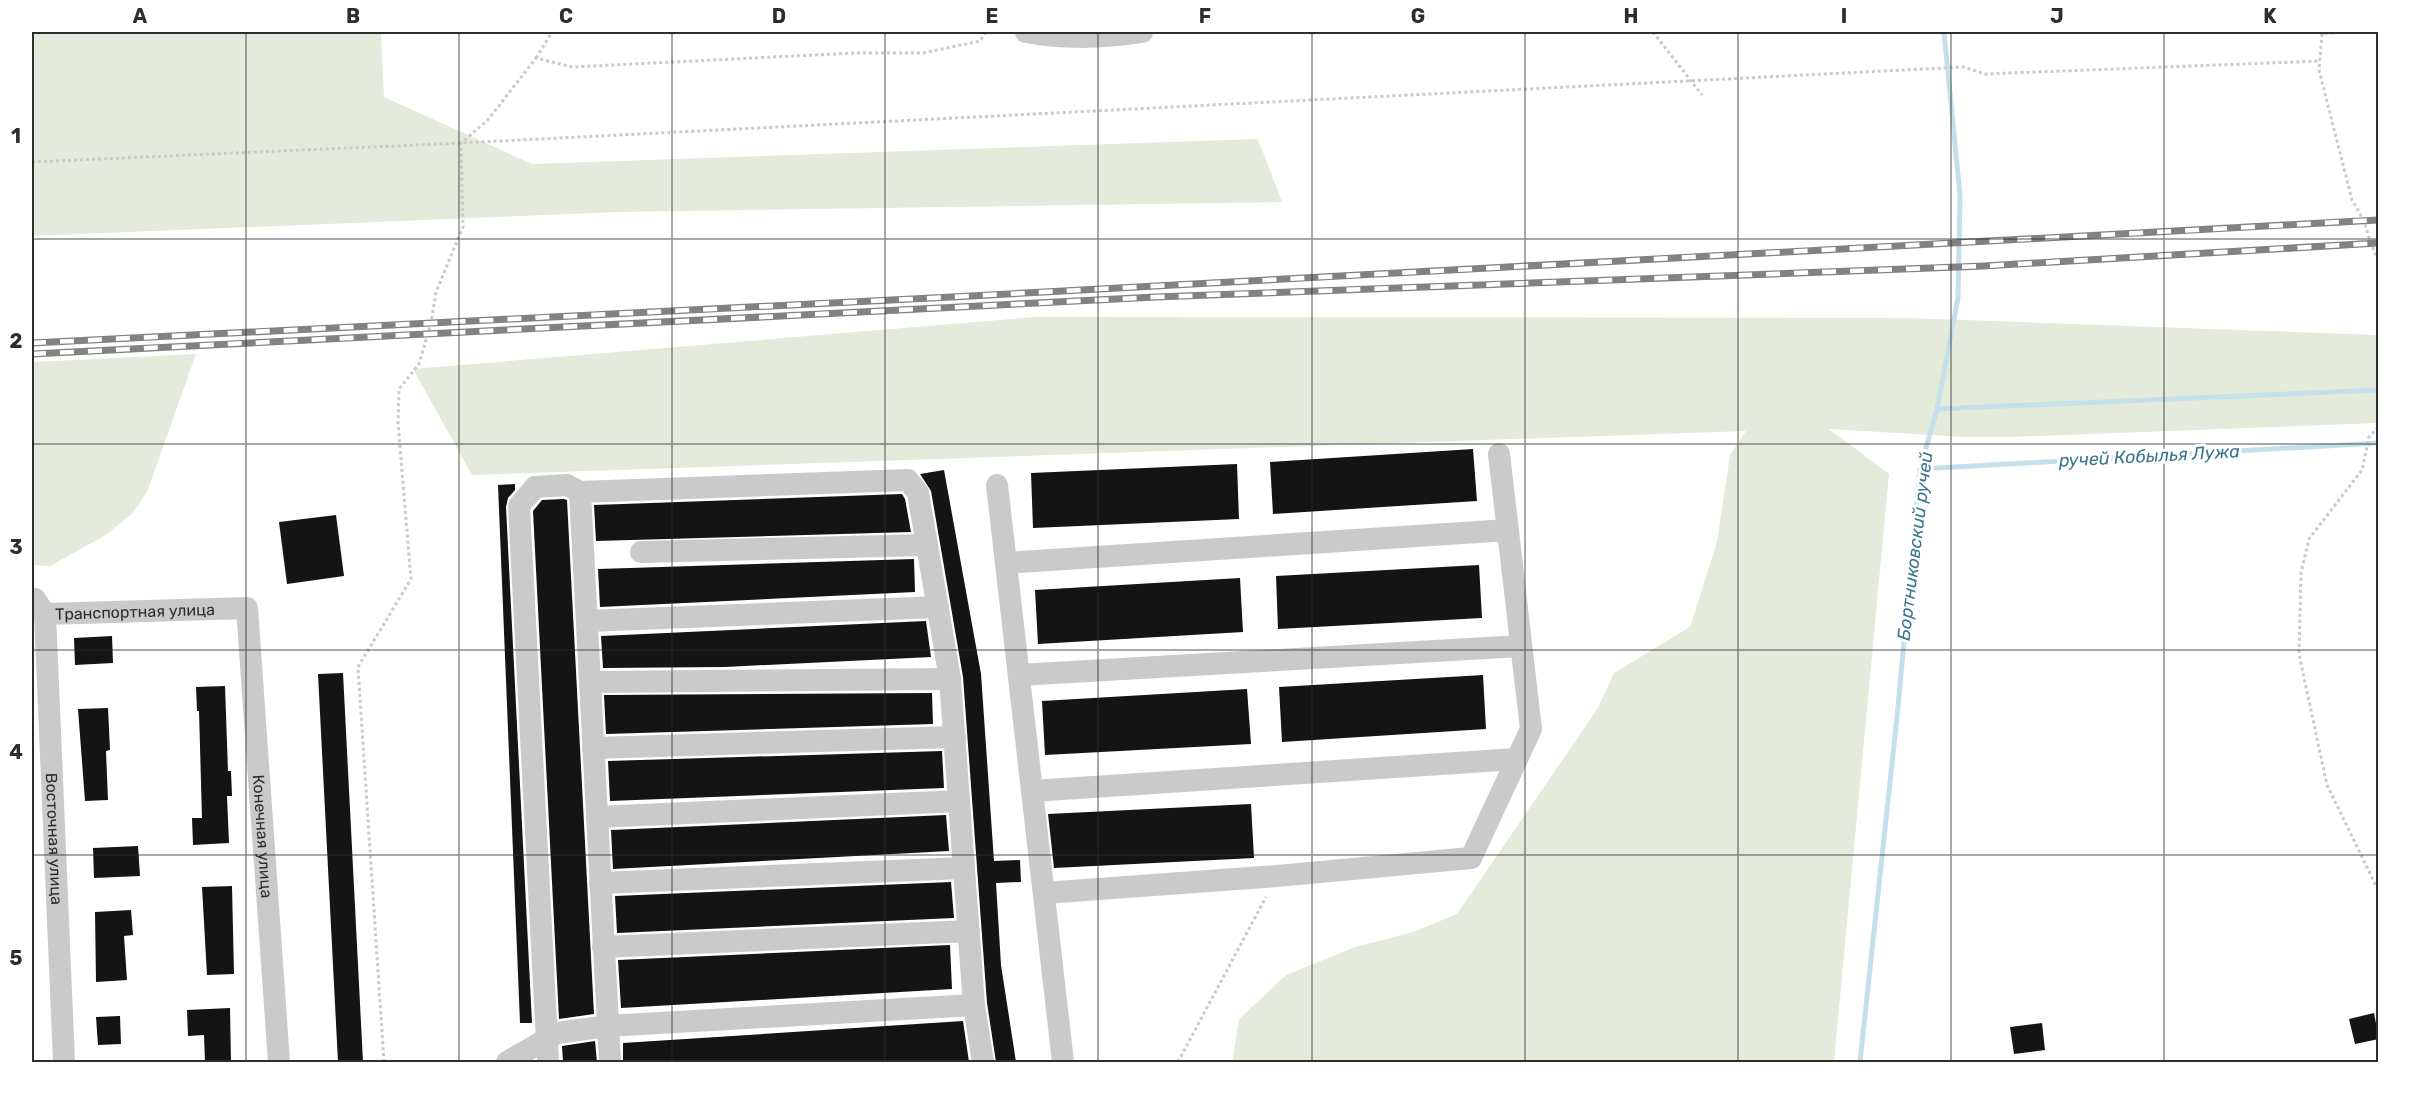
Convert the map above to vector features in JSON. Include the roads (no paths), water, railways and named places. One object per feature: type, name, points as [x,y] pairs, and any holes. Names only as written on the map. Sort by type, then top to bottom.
[{"type":"street","points":[[1026,32],[1050,37],[1119,36],[1142,32]]},
{"type":"street","points":[[1044,893],[1277,876],[1471,858],[1531,729],[1499,454]]},
{"type":"street","points":[[548,1062],[545,1040],[519,506],[535,487],[567,485],[580,492],[908,480],[918,493],[950,679],[974,1005],[983,1062]]},
{"type":"street","points":[[997,485],[1063,1062]]},
{"type":"street","points":[[580,492],[610,1062]]},
{"type":"street","points":[[1006,563],[1508,530]]},
{"type":"street","points":[[641,552],[927,544]]},
{"type":"street","name":"Транспортная улица","points":[[38,606],[248,608]]},
{"type":"street","name":"Восточная улица","points":[[38,606],[64,1062]]},
{"type":"street","points":[[587,621],[938,607]]},
{"type":"street","name":"Конечная улица","points":[[248,608],[279,1062]]},
{"type":"street","points":[[1019,675],[1521,646]]},
{"type":"street","points":[[590,682],[950,679]]},
{"type":"street","points":[[593,748],[954,737]]},
{"type":"street","points":[[1032,791],[1517,759]]},
{"type":"street","points":[[597,818],[959,801]]},
{"type":"street","points":[[600,883],[964,868]]},
{"type":"street","points":[[603,947],[969,931]]},
{"type":"street","points":[[507,1062],[557,1033],[607,1026],[974,1005]]},
{"type":"waterway","name":"Бортниковский ручей","points":[[1860,1062],[1897,717],[1920,469],[1937,409],[1958,298],[1960,195],[1944,32]]},
{"type":"waterway","points":[[1937,409],[2378,390]]},
{"type":"waterway","name":"ручей Кобылья Лужа","points":[[1920,469],[2378,443]]},
{"type":"railway","points":[[32,343],[971,296],[2378,220]]},
{"type":"railway","points":[[32,354],[1156,297],[1984,266],[2378,243]]}]
